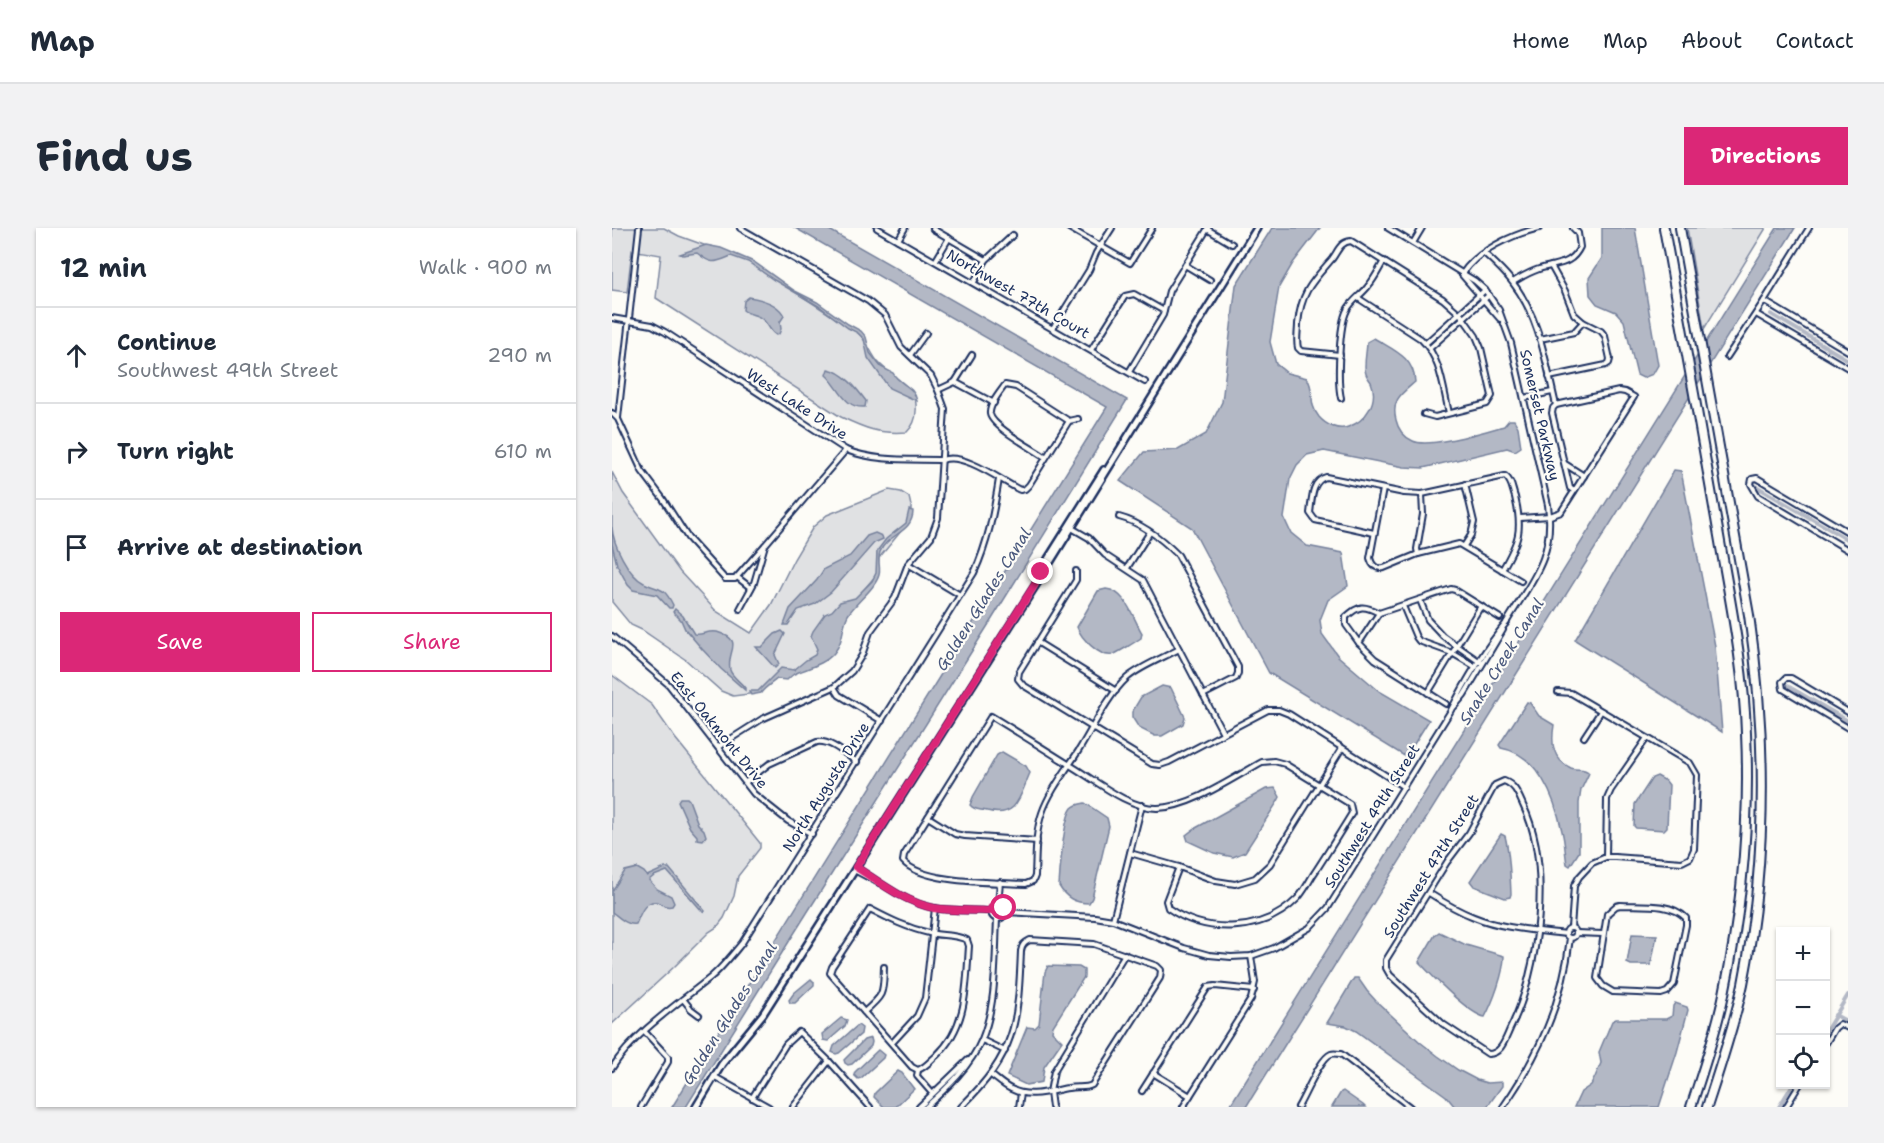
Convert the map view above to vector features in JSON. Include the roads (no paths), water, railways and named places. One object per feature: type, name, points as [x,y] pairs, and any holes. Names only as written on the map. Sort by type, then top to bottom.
[{"type":"highway","points":[[1665,228],[1737,635],[1746,732],[1745,848],[1736,929],[1724,996],[1691,1107]]},
{"type":"highway","points":[[1680,228],[1754,648],[1763,765],[1756,904],[1742,986],[1724,1055],[1707,1107]]},
{"type":"street","points":[[618,419],[639,228]]},
{"type":"street","points":[[718,747],[762,719],[834,687],[852,671],[862,655],[870,632],[895,598],[908,564],[931,537],[935,528],[938,518],[945,409],[931,376],[901,347],[885,315],[868,301],[740,228]]},
{"type":"street","name":"Northwest 77th Court","points":[[877,228],[1145,382]]},
{"type":"street","points":[[898,240],[905,228]]},
{"type":"street","points":[[1069,228],[1130,263],[1152,228]]},
{"type":"street","points":[[1053,328],[1112,228]]},
{"type":"street","points":[[696,1107],[722,1064],[764,1014],[1034,586],[1097,479],[1132,429],[1257,228]]},
{"type":"street","name":"Somerset Parkway","points":[[1388,228],[1475,281],[1489,295],[1499,310],[1511,343],[1550,516]]},
{"type":"street","points":[[1413,243],[1422,228]]},
{"type":"street","points":[[1462,274],[1476,257],[1500,243],[1539,228]]},
{"type":"street","points":[[1513,282],[1566,262],[1577,253],[1580,246],[1578,233],[1573,228]]},
{"type":"street","points":[[1727,357],[1809,228]]},
{"type":"street","points":[[933,229],[986,261]]},
{"type":"street","points":[[1129,372],[1164,311],[1169,291],[1208,229],[1232,244]]},
{"type":"street","points":[[974,282],[986,261],[1013,234]]},
{"type":"street","points":[[936,261],[949,238]]},
{"type":"street","points":[[1340,355],[1301,351],[1298,348],[1300,311],[1306,292],[1315,276],[1346,241],[1351,241],[1443,299],[1460,313],[1476,336],[1492,396],[1490,401],[1487,404],[1435,417],[1424,414]]},
{"type":"street","points":[[1484,253],[1513,282],[1527,306],[1540,339],[1556,405]]},
{"type":"street","points":[[1341,398],[1340,355],[1345,315],[1348,307],[1369,285],[1384,261]]},
{"type":"street","points":[[1185,265],[1210,280]]},
{"type":"street","points":[[1549,377],[1606,365],[1610,358],[1607,342],[1601,331],[1583,322],[1574,314],[1551,266]]},
{"type":"street","name":"Somerset Parkway","points":[[1462,274],[1502,320]]},
{"type":"street","points":[[1426,344],[1485,291]]},
{"type":"street","points":[[1091,350],[1125,296],[1134,294],[1164,311]]},
{"type":"street","points":[[1430,348],[1489,295]]},
{"type":"street","points":[[1358,298],[1430,348],[1440,372],[1449,413]]},
{"type":"street","points":[[1764,301],[1848,351]]},
{"type":"street","points":[[1756,314],[1848,368]]},
{"type":"street","name":"West Lake Drive","points":[[612,318],[652,325],[665,332],[846,450],[860,455],[885,460],[960,459],[982,468],[1020,490],[1029,485],[1045,457]]},
{"type":"street","points":[[1540,339],[1574,332],[1583,322]]},
{"type":"street","points":[[910,356],[926,333]]},
{"type":"street","points":[[938,390],[955,382],[972,355]]},
{"type":"street","points":[[955,382],[994,403]]},
{"type":"street","points":[[1069,421],[1016,387],[1007,384],[994,403],[990,414],[995,423],[1045,457],[1069,421],[1078,419]]},
{"type":"street","points":[[1520,518],[1550,516],[1561,512],[1634,397],[1619,391],[1556,405],[1553,408],[1552,413],[1570,488],[1574,491]]},
{"type":"street","points":[[1524,398],[1552,392]]},
{"type":"street","points":[[612,413],[618,419],[642,471],[688,538],[725,579],[737,577],[846,450]]},
{"type":"street","points":[[1564,464],[1584,476]]},
{"type":"street","points":[[1374,533],[1320,522],[1312,517],[1310,513],[1315,486],[1322,478],[1422,494],[1505,476],[1510,482],[1520,518],[1517,540],[1503,570]]},
{"type":"street","points":[[1848,532],[1757,478],[1752,479],[1751,484],[1758,496],[1848,549]]},
{"type":"street","name":"North Augusta Drive","points":[[612,1068],[645,1032],[713,976],[742,944],[974,573],[984,549],[995,508],[999,479]]},
{"type":"street","points":[[1464,546],[1471,535],[1474,522],[1465,484]]},
{"type":"street","points":[[1383,489],[1370,558],[1375,566],[1384,568],[1418,554],[1459,544],[1521,582]]},
{"type":"street","points":[[1418,554],[1423,514],[1422,494]]},
{"type":"street","name":"Southwest 49th Street","points":[[1251,956],[1274,948],[1309,928],[1328,908],[1450,712],[1460,692],[1478,668],[1492,640],[1507,622],[1530,584],[1545,555],[1549,539],[1550,516]]},
{"type":"street","points":[[1119,517],[1130,520],[1150,532],[1178,555],[1238,667],[1236,678],[1203,695]]},
{"type":"street","points":[[1070,527],[1094,542],[1105,555],[1143,580],[1223,733]]},
{"type":"street","points":[[1127,568],[1150,532]]},
{"type":"street","points":[[740,609],[751,588],[765,545]]},
{"type":"street","points":[[908,564],[960,596]]},
{"type":"street","points":[[1076,570],[1076,580],[1019,672],[1018,679],[1023,685],[1156,765],[1169,762],[1268,710],[1279,710],[1289,714],[1404,787]]},
{"type":"street","points":[[737,577],[751,588]]},
{"type":"street","points":[[1446,704],[1375,659],[1346,626],[1346,617],[1355,608],[1360,607],[1379,613],[1451,589],[1500,618]]},
{"type":"street","points":[[1420,600],[1428,620],[1443,636],[1481,662]]},
{"type":"street","points":[[1404,606],[1419,642],[1452,653],[1478,668]]},
{"type":"street","points":[[1428,693],[1481,606]]},
{"type":"street","points":[[1359,643],[1379,613]]},
{"type":"street","name":"East Oakmont Drive","points":[[612,636],[669,685],[754,794],[769,808],[812,834]]},
{"type":"street","points":[[1037,642],[1116,691]]},
{"type":"street","points":[[1179,649],[1133,674],[1116,691],[1070,765],[1042,812],[1033,881],[1026,885],[937,878],[908,867],[903,861],[904,855],[992,716],[1070,765],[1125,800],[1142,806],[1157,808],[1179,805],[1262,762],[1274,761],[1285,764],[1350,804],[1352,808],[1352,813],[1299,897],[1270,918],[1237,927],[1202,923],[1174,912],[1168,908],[1166,901],[1179,867]]},
{"type":"street","points":[[1848,712],[1791,678],[1786,678],[1782,682],[1783,689],[1848,728]]},
{"type":"street","points":[[834,687],[839,695],[882,721]]},
{"type":"street","points":[[1558,692],[1571,693],[1647,738],[1693,766],[1697,775],[1694,849],[1690,858],[1682,862],[1606,858],[1592,863],[1574,886],[1571,928]]},
{"type":"street","points":[[1584,738],[1601,711]]},
{"type":"street","points":[[1606,858],[1608,800],[1611,790],[1647,738]]},
{"type":"street","points":[[746,782],[769,764],[817,742],[829,744],[857,762]]},
{"type":"street","points":[[1130,853],[1179,867],[1216,881],[1235,884],[1255,878],[1270,864],[1342,748]]},
{"type":"street","name":"Southwest 47th Street","points":[[1504,781],[1511,784],[1517,791],[1528,815],[1536,841],[1539,871],[1537,931],[1526,990],[1509,1032],[1499,1051],[1494,1054],[1488,1054],[1479,1049],[1443,1024],[1390,975],[1386,968],[1386,960],[1429,892],[1447,862],[1469,834],[1495,785],[1504,781]]},
{"type":"street","points":[[1113,920],[1142,806]]},
{"type":"street","points":[[928,817],[955,834],[1037,841]]},
{"type":"street","points":[[855,868],[916,903],[935,908],[990,911]]},
{"type":"street","points":[[998,904],[1000,882]]},
{"type":"street","points":[[1429,892],[1474,918],[1512,928],[1566,933],[1570,938],[1562,984],[1548,1028],[1534,1057],[1503,1107]]},
{"type":"street","points":[[998,904],[1005,912]]},
{"type":"street","points":[[990,911],[998,904]]},
{"type":"street","points":[[1620,905],[1671,908],[1680,912],[1686,918],[1686,925],[1674,984],[1667,992],[1661,994],[1608,990],[1597,978],[1604,934],[1607,914],[1620,905]]},
{"type":"street","points":[[892,1043],[917,1016],[925,998],[935,908]]},
{"type":"street","points":[[870,909],[900,925],[931,934],[961,937],[967,940],[969,946],[965,1001],[959,1023],[947,1046],[924,1068],[918,1070],[912,1067],[830,974],[832,966],[870,909]]},
{"type":"street","points":[[990,911],[997,919]]},
{"type":"street","points":[[1005,912],[1113,920],[1184,948],[1209,955],[1251,956],[1256,982],[1251,999],[1183,1107]]},
{"type":"street","points":[[997,919],[1005,912]]},
{"type":"street","points":[[926,1107],[951,1084],[982,1040],[989,1017],[997,919]]},
{"type":"street","points":[[1571,928],[1576,933],[1604,934]]},
{"type":"street","points":[[1566,933],[1566,930],[1571,928]]},
{"type":"street","points":[[1570,938],[1576,933]]},
{"type":"street","points":[[962,1107],[991,1075],[1014,1030],[1019,1004],[1024,943],[1030,940],[1094,944],[1157,966],[1161,970],[1160,978],[1092,1085],[1086,1088],[1078,1086],[1050,1092],[1021,1093],[991,1075]]},
{"type":"street","points":[[1052,1107],[1050,1092],[1054,1071],[1125,954]]},
{"type":"street","points":[[864,1012],[879,999],[883,992],[884,967]]},
{"type":"street","points":[[1142,1091],[1208,987],[1254,990]]},
{"type":"street","points":[[683,999],[699,1015]]},
{"type":"street","points":[[1830,1036],[1840,1023],[1848,1028]]},
{"type":"street","points":[[641,1107],[668,1062],[668,1057],[645,1032]]},
{"type":"street","points":[[752,1098],[786,1044],[799,1032],[830,1061],[870,1107]]},
{"type":"street","points":[[982,1040],[1005,1051]]},
{"type":"street","points":[[919,1107],[978,1048]]},
{"type":"street","points":[[1298,1107],[1322,1062],[1333,1053],[1341,1054],[1410,1107]]},
{"type":"street","points":[[801,1107],[794,1105],[830,1061]]},
{"type":"street","points":[[918,1070],[917,1076],[931,1092]]},
{"type":"street","points":[[1154,1073],[1190,1096]]},
{"type":"street","points":[[715,1077],[769,1107]]},
{"type":"street","points":[[1786,1107],[1797,1089]]},
{"type":"street","points":[[1019,1107],[1021,1093]]},
{"type":"waterway","points":[[1771,314],[1848,360]]},
{"type":"waterway","points":[[1754,485],[1848,540]]},
{"type":"waterway","points":[[1784,684],[1848,721]]},
{"type":"waterway","points":[[1830,1024],[1848,995]]},
{"type":"waterway","points":[[1835,1015],[1848,1022]]},
{"type":"waterway","points":[[1779,1107],[1790,1089]]},
{"type":"water label","name":"Golden Glades Canal","points":[[983,599]]},
{"type":"water label","name":"Snake Creek Canal","points":[[1501,661]]},
{"type":"water label","name":"Golden Glades Canal","points":[[729,1013]]}]
